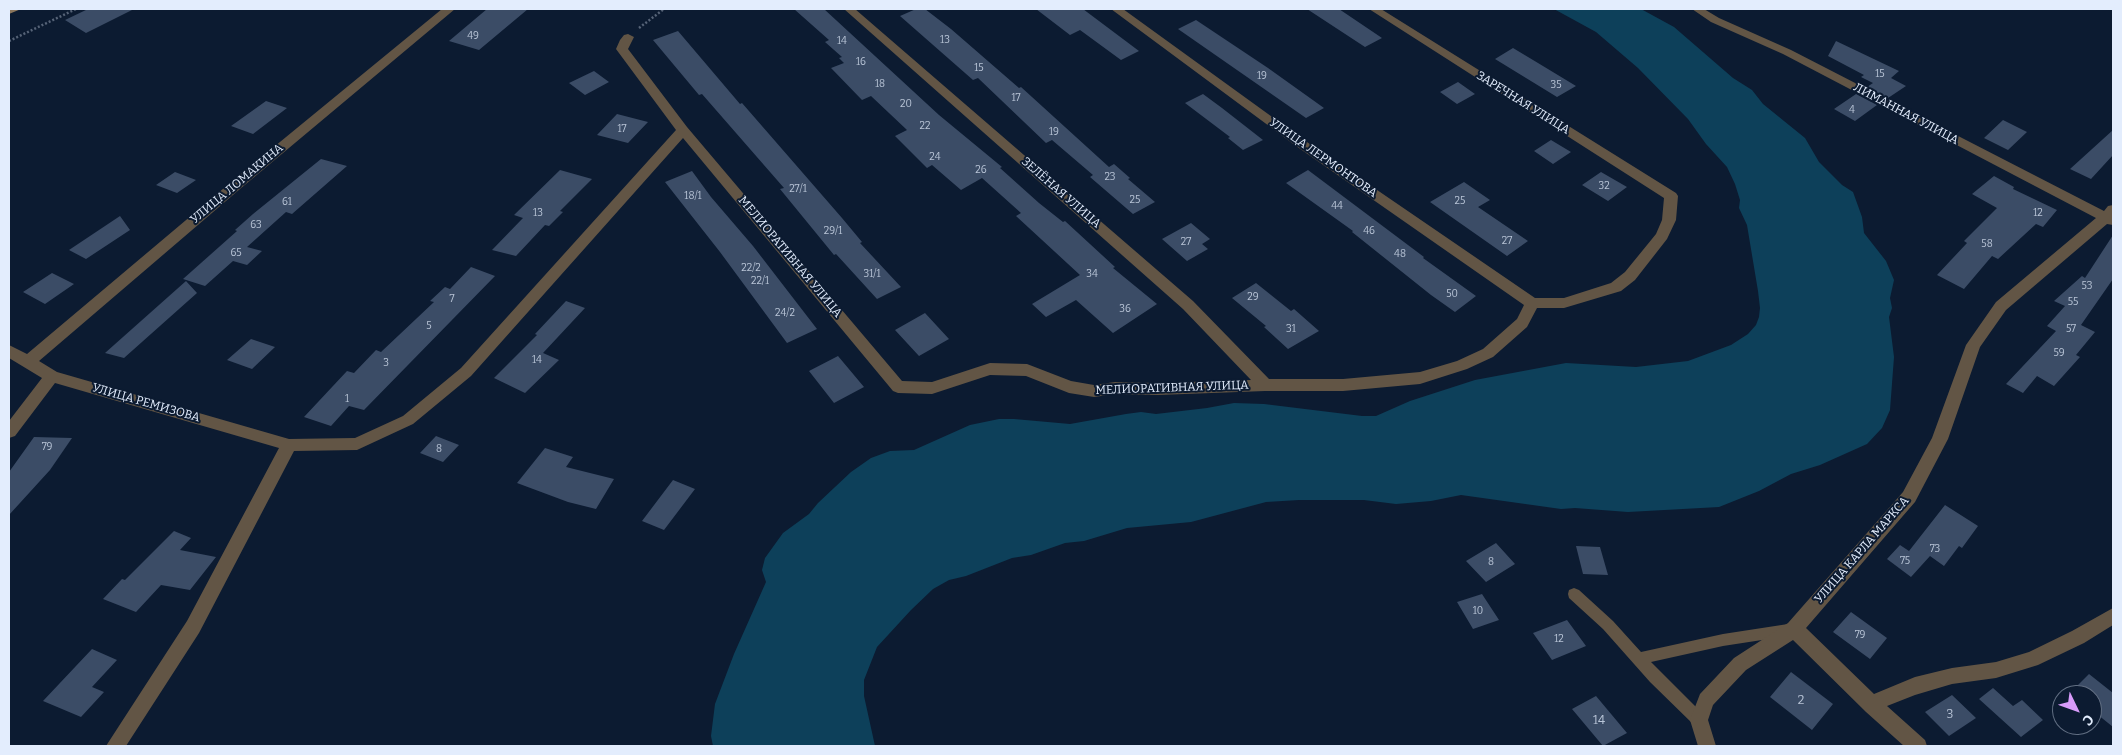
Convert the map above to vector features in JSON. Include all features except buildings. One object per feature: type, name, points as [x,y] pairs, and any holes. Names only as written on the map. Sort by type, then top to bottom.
[{"type":"street","points":[[9,11],[15,9]]},
{"type":"street","name":"УЛИЦА ЛОМАКИНА","points":[[28,362],[235,186],[449,9]]},
{"type":"street","name":"ЗЕЛЁНАЯ УЛИЦА","points":[[850,9],[1188,305],[1266,385]]},
{"type":"street","name":"УЛИЦА ЛЕРМОНТОВА","points":[[1116,9],[1300,143],[1532,303]]},
{"type":"street","name":"ЗАРЕЧНАЯ УЛИЦА","points":[[1374,9],[1671,196],[1669,220],[1662,236],[1630,276],[1616,287],[1564,304],[1532,303]]},
{"type":"street","name":"ЛИМАННАЯ УЛИЦА","points":[[1697,9],[1715,20],[1787,52],[2111,216]]},
{"type":"street","name":"МЕЛИОРАТИВНАЯ УЛИЦА","points":[[628,37],[622,49],[683,130],[898,387],[932,388],[990,369],[1027,370],[1069,387],[1094,391],[1115,388],[1158,389],[1266,385],[1343,385],[1420,378],[1462,365],[1488,353],[1522,323],[1532,303]]},
{"type":"street","points":[[115,746],[193,627],[289,445],[358,444],[408,420],[466,372],[683,130]]},
{"type":"street","name":"УЛИЦА КАРЛА МАРКСА","points":[[1698,720],[1706,700],[1740,664],[1794,629],[1909,496],[1940,439],[1973,345],[2001,306],[2111,216]]},
{"type":"street","name":"УЛИЦА РЕМИЗОВА","points":[[9,351],[52,376],[289,445]]},
{"type":"street","points":[[9,432],[52,376]]},
{"type":"street","points":[[1873,706],[1884,697],[1915,686],[1952,676],[1996,670],[2032,659],[2078,637],[2113,616]]},
{"type":"street","points":[[1794,629],[1873,706],[1918,746]]},
{"type":"street","points":[[1698,720],[1707,746]]},
{"type":"lane","points":[[1574,594],[1608,625],[1638,659],[1698,720]]},
{"type":"lane","points":[[1638,659],[1723,640],[1794,629]]},
{"type":"path","points":[[9,41],[76,9]]},
{"type":"path","points":[[628,37],[664,9]]},
{"type":"water","points":[[1554,9],[1641,9],[1674,27],[1733,78],[1752,90],[1763,104],[1805,138],[1819,162],[1842,185],[1853,192],[1862,217],[1864,233],[1886,261],[1894,280],[1890,298],[1892,308],[1889,317],[1894,357],[1890,410],[1882,428],[1867,444],[1820,465],[1791,474],[1759,491],[1719,507],[1628,512],[1575,508],[1561,509],[1461,495],[1431,501],[1396,504],[1364,500],[1299,500],[1266,502],[1191,522],[1127,528],[1084,541],[1065,543],[1031,555],[1012,558],[966,576],[949,580],[933,589],[911,610],[877,647],[864,680],[864,696],[875,746],[713,746],[711,736],[715,704],[734,654],[766,582],[762,570],[765,558],[783,533],[809,514],[851,472],[871,458],[890,451],[914,450],[970,425],[999,419],[1070,424],[1141,412],[1156,414],[1234,403],[1264,404],[1376,416],[1410,401],[1475,380],[1566,363],[1636,367],[1688,361],[1731,345],[1748,334],[1756,325],[1759,317],[1758,291],[1747,225],[1739,208],[1740,200],[1735,184],[1727,167],[1706,144],[1688,119],[1638,68],[1596,32]]}]
